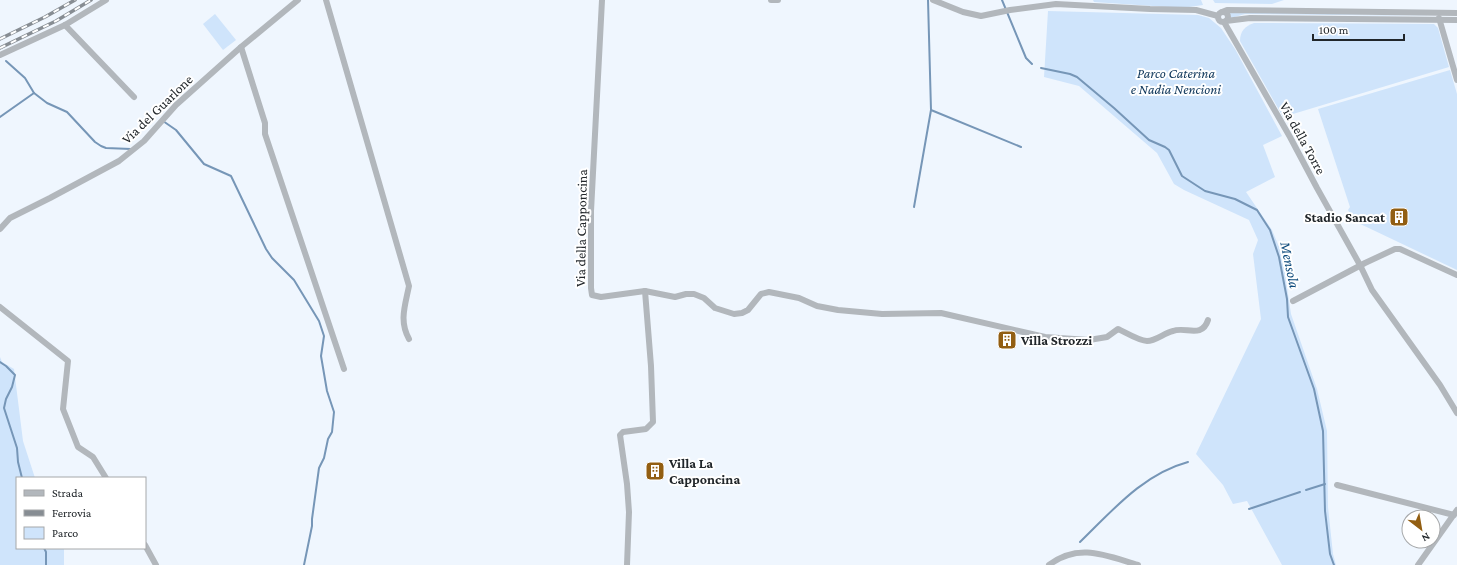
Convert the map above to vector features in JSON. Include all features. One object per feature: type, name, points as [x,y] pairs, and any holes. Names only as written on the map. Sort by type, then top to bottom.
[{"type":"street","points":[[0,55],[65,25],[106,0]]},
{"type":"street","name":"Via del Guarlone","points":[[0,229],[10,218],[119,161],[144,141],[176,104],[241,47],[298,0]]},
{"type":"street","points":[[326,0],[409,286],[403,312],[404,330],[409,339]]},
{"type":"street","name":"Via della Capponcina","points":[[602,0],[591,211],[592,295],[595,297],[645,291]]},
{"type":"street","points":[[771,0],[778,0]]},
{"type":"street","points":[[933,0],[976,15],[986,15],[1010,10],[1056,4],[1196,10],[1220,14],[1227,10],[1457,14]]},
{"type":"street","name":"Via della Torre","points":[[1220,14],[1226,13],[1228,15],[1228,19],[1225,22],[1290,137],[1360,265],[1372,290],[1440,385],[1457,413]]},
{"type":"street","points":[[1439,13],[1443,34],[1457,80]]},
{"type":"street","points":[[1225,22],[1250,18],[1457,20]]},
{"type":"street","points":[[65,25],[134,97]]},
{"type":"street","points":[[241,47],[265,123],[266,134],[344,369]]},
{"type":"street","points":[[1293,301],[1360,265],[1397,249],[1457,275]]},
{"type":"street","points":[[627,565],[630,512],[620,435],[623,432],[646,429],[653,422],[651,366],[645,291],[675,297],[686,294],[694,294],[704,298],[715,308],[734,314],[742,313],[748,310],[761,294],[769,292],[799,298],[817,306],[838,310],[882,314],[941,313],[1045,337],[1089,340],[1107,337],[1118,329],[1147,341],[1164,336],[1173,330],[1197,331],[1206,325],[1208,320]]},
{"type":"street","points":[[0,307],[68,361],[63,409],[78,447],[93,457],[105,477]]},
{"type":"street","points":[[1336,485],[1455,512],[1418,565]]},
{"type":"street","points":[[146,547],[156,565]]},
{"type":"street","points":[[1049,565],[1064,555],[1085,552],[1099,554],[1138,565]]},
{"type":"green space","points":[[1093,0],[1201,0],[1203,5],[1182,8],[1094,2]]},
{"type":"green space","points":[[1213,0],[1284,0],[1272,4],[1215,3]]},
{"type":"green space","name":"Parco Caterina e Nadia Nencioni","points":[[1048,11],[1198,15],[1209,18],[1221,28],[1235,49],[1282,136],[1263,145],[1275,177],[1246,192],[1272,230],[1282,254],[1291,314],[1317,389],[1327,431],[1328,507],[1333,554],[1336,565],[1282,565],[1247,501],[1233,504],[1223,485],[1196,454],[1261,319],[1253,254],[1258,240],[1249,220],[1174,184],[1157,153],[1079,86],[1044,77]]},
{"type":"green space","points":[[1229,12],[1434,16],[1245,14],[1231,18]]},
{"type":"green space","points":[[215,14],[236,40],[223,50],[203,24]]},
{"type":"green space","points":[[1254,23],[1434,24],[1438,28],[1449,67],[1283,117],[1240,41],[1241,34],[1244,29]]},
{"type":"green space","points":[[1450,70],[1457,94],[1457,270],[1354,221],[1348,210],[1350,207],[1318,109]]},
{"type":"green space","points":[[0,357],[2,362],[14,369],[23,441],[35,477],[16,477],[16,549],[64,549],[64,565],[0,565]]},
{"type":"waterway","points":[[914,207],[931,110],[928,0]]},
{"type":"waterway","name":"Mensola","points":[[1002,0],[1026,58],[1032,64]]},
{"type":"waterway","points":[[6,61],[25,78],[34,93],[47,103],[67,112],[95,142],[106,148],[131,149]]},
{"type":"waterway","name":"Mensola","points":[[1041,68],[1070,74],[1077,77],[1149,140],[1169,150],[1182,176],[1205,191],[1235,199],[1257,210],[1270,230],[1279,257],[1287,299],[1288,317],[1314,389],[1323,431],[1325,511],[1330,554],[1334,565]]},
{"type":"waterway","points":[[0,117],[34,93]]},
{"type":"waterway","points":[[931,110],[1021,147]]},
{"type":"waterway","points":[[163,121],[176,130],[204,164],[231,176],[266,249],[272,258],[294,280],[319,321],[324,336],[321,356],[327,391],[334,412],[332,432],[328,439],[324,458],[319,468],[312,526],[304,565]]},
{"type":"waterway","points":[[0,362],[15,375],[4,408],[17,448],[18,462],[22,477]]},
{"type":"waterway","points":[[1080,542],[1116,506],[1142,484],[1157,475],[1188,462]]},
{"type":"waterway","points":[[1306,490],[1325,484]]},
{"type":"waterway","points":[[1249,509],[1300,492]]},
{"type":"waterway","points":[[44,549],[46,552],[46,565]]},
{"type":"railway","points":[[0,39],[45,17],[75,0]]},
{"type":"railway","points":[[0,48],[56,21],[91,0]]},
{"type":"place","name":"Stadio Sancat","points":[[1399,217]]},
{"type":"place","name":"Villa Strozzi","points":[[1007,340]]},
{"type":"place","name":"Villa La Capponcina","points":[[655,471]]}]
